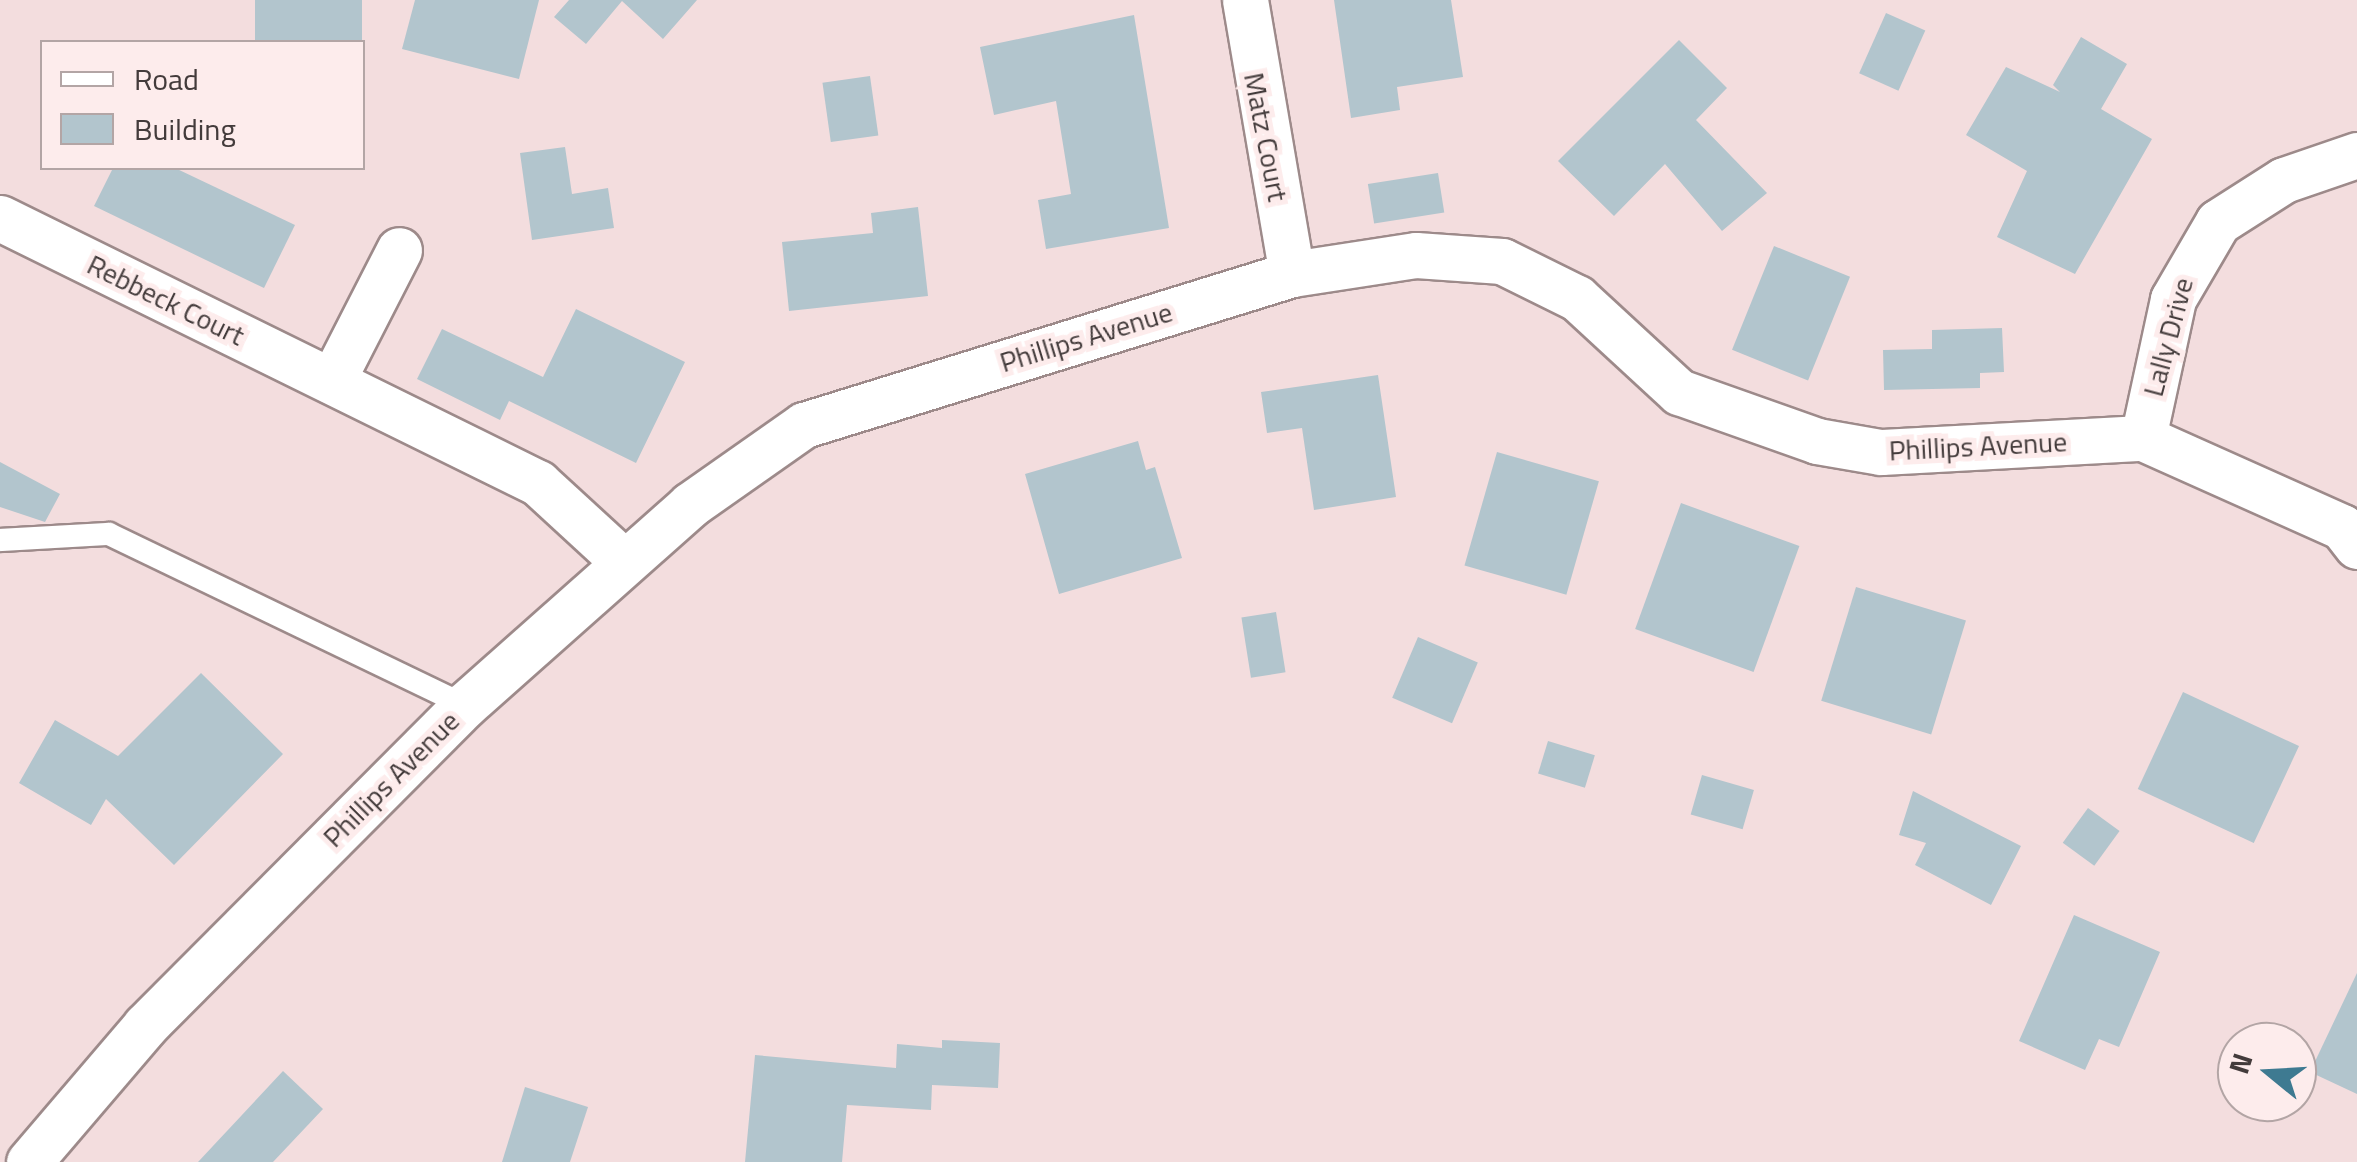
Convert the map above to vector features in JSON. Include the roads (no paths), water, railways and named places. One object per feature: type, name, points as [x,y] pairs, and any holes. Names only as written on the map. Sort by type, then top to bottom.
[{"type":"street","name":"Matz Court","points":[[1244,0],[1292,274]]},
{"type":"street","name":"Lally Drive","points":[[2143,438],[2173,300],[2218,222],[2284,180],[2357,156]]},
{"type":"street","name":"Rebbeck Court","points":[[0,218],[538,482],[624,562]]},
{"type":"street","points":[[332,381],[399,250]]},
{"type":"street","name":"Phillips Avenue","points":[[49,1154],[145,1026],[465,705],[624,562],[804,426],[1292,274],[1416,255],[1538,272],[1679,392],[1817,442],[1881,452],[2143,438],[2342,527],[2357,546]]},
{"type":"lane","points":[[0,540],[109,534],[465,705]]}]
